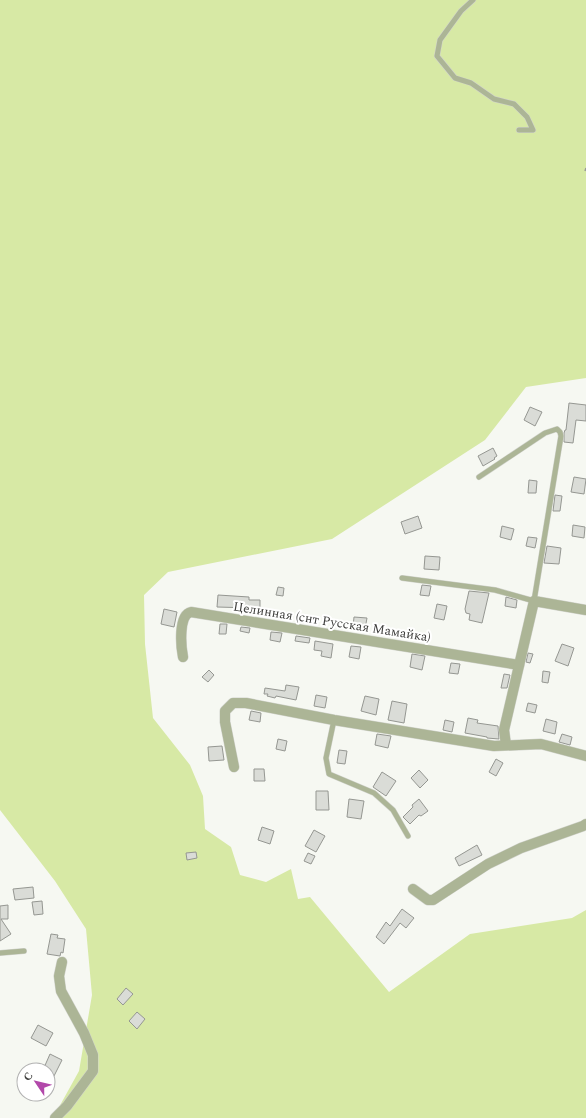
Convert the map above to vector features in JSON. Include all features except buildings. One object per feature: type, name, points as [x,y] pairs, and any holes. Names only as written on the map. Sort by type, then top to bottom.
[{"type":"street","points":[[506,746],[504,730],[534,601],[586,610]]},
{"type":"street","name":"Целинная (снт Русская Мамайка)","points":[[183,657],[181,649],[182,623],[185,615],[191,612],[519,665]]},
{"type":"street","points":[[234,767],[224,722],[225,711],[233,703],[246,703],[334,720],[494,746],[541,744],[586,756]]},
{"type":"street","points":[[413,889],[428,900],[433,900],[488,864],[521,848],[586,824]]},
{"type":"street","points":[[55,1118],[80,1090],[93,1071],[93,1055],[84,1033],[61,991],[59,976],[62,962]]},
{"type":"lane","points":[[473,0],[460,11],[440,40],[437,56],[455,78],[471,83],[494,99],[514,104],[527,117],[533,130],[519,130]]},
{"type":"lane","points":[[402,578],[495,590],[534,601],[560,444],[560,432],[557,429],[545,433],[479,477]]},
{"type":"lane","points":[[334,720],[326,758],[330,774],[374,793],[393,810],[408,836]]},
{"type":"lane","points":[[0,953],[24,951]]},
{"type":"green space","points":[[0,0],[586,0],[586,378],[526,387],[485,440],[332,539],[168,572],[144,595],[145,644],[153,718],[190,765],[203,796],[205,829],[231,847],[240,875],[266,882],[291,869],[298,899],[310,897],[389,992],[470,934],[572,918],[586,910],[586,1118],[53,1118],[79,1071],[92,995],[86,929],[55,881],[0,810]]}]
